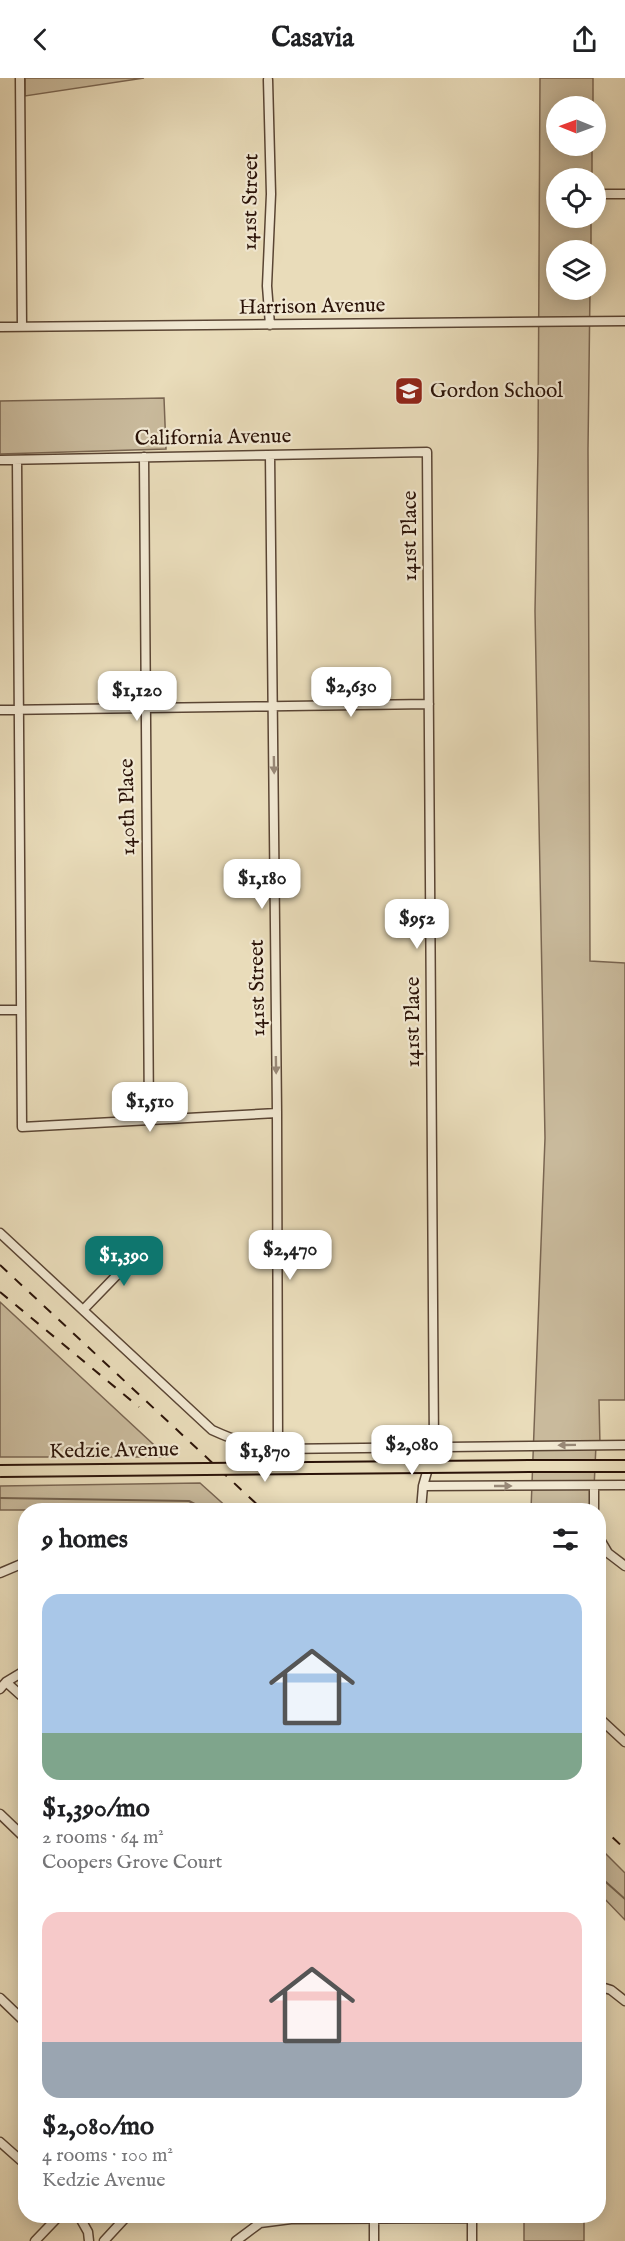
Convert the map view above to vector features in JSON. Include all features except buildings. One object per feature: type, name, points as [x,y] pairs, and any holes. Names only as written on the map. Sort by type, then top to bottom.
[{"type":"main road","name":"Kedzie Avenue","points":[[0,1471],[625,1466]]},
{"type":"street","points":[[20,78],[22,327]]},
{"type":"street","name":"141st Street","points":[[268,80],[271,194],[267,286],[270,325]]},
{"type":"street","points":[[606,194],[625,194]]},
{"type":"street","name":"Harrison Avenue","points":[[0,327],[625,321]]},
{"type":"street","name":"California Avenue","points":[[0,460],[427,452]]},
{"type":"street","name":"141st Place","points":[[422,1503],[423,1486],[434,1447],[427,452]]},
{"type":"street","name":"141st Street","points":[[270,455],[278,1449]]},
{"type":"street","name":"140th Place","points":[[144,457],[149,1120]]},
{"type":"street","points":[[17,460],[22,1127],[277,1113]]},
{"type":"street","points":[[0,710],[429,704]]},
{"type":"street","points":[[0,1010],[21,1010]]},
{"type":"street","points":[[0,1233],[212,1430],[242,1443],[278,1449],[625,1445]]},
{"type":"street","points":[[83,1310],[146,1245]]},
{"type":"street","points":[[423,1486],[625,1485]]},
{"type":"street","points":[[594,1486],[594,1503]]},
{"type":"street","points":[[606,1548],[625,1566]]},
{"type":"street","points":[[0,1573],[18,1565]]},
{"type":"street","points":[[18,1676],[3,1686],[18,1695]]},
{"type":"street","points":[[606,1724],[625,1742]]},
{"type":"street","points":[[0,1814],[18,1831]]},
{"type":"street","points":[[606,1988],[625,2001]]},
{"type":"street","points":[[0,1998],[18,2015]]},
{"type":"street","points":[[0,2142],[18,2158]]},
{"type":"street","points":[[35,2241],[52,2223]]},
{"type":"street","points":[[83,2223],[88,2232],[89,2241]]},
{"type":"street","points":[[104,2241],[121,2223]]},
{"type":"street","points":[[236,2241],[261,2223]]},
{"type":"street","points":[[374,2223],[374,2241]]},
{"type":"street","points":[[472,2223],[472,2241]]},
{"type":"shaded area","points":[[25,78],[144,78],[25,96]]},
{"type":"shaded area","points":[[540,78],[593,78],[593,96],[546,96],[546,156],[592,156],[592,168],[546,168],[546,228],[591,228],[591,240],[546,240],[546,300],[590,300],[588,449],[590,961],[625,963],[625,1400],[599,1400],[600,1445],[596,1445],[593,1503],[531,1503],[545,1138],[535,611]]},
{"type":"shaded area","points":[[164,398],[166,449],[0,454],[0,401]]},
{"type":"shaded area","points":[[0,1302],[167,1457],[0,1457]]},
{"type":"shaded area","points":[[200,1483],[222,1503],[18,1503],[18,1510],[0,1510],[0,1486]]},
{"type":"shaded area","points":[[606,1854],[625,1873],[625,1920],[606,1900]]},
{"type":"shaded area","points":[[524,2223],[584,2223],[584,2241],[524,2241]]},
{"type":"waterway","points":[[0,1498],[189,1501],[193,1503]]},
{"type":"waterway","points":[[606,1882],[625,1899]]},
{"type":"railway","points":[[0,1265],[255,1503]]},
{"type":"railway","points":[[0,1292],[139,1407]]},
{"type":"railway","points":[[606,1831],[625,1849]]},
{"type":"place","name":"Gordon School","points":[[409,391]]}]
